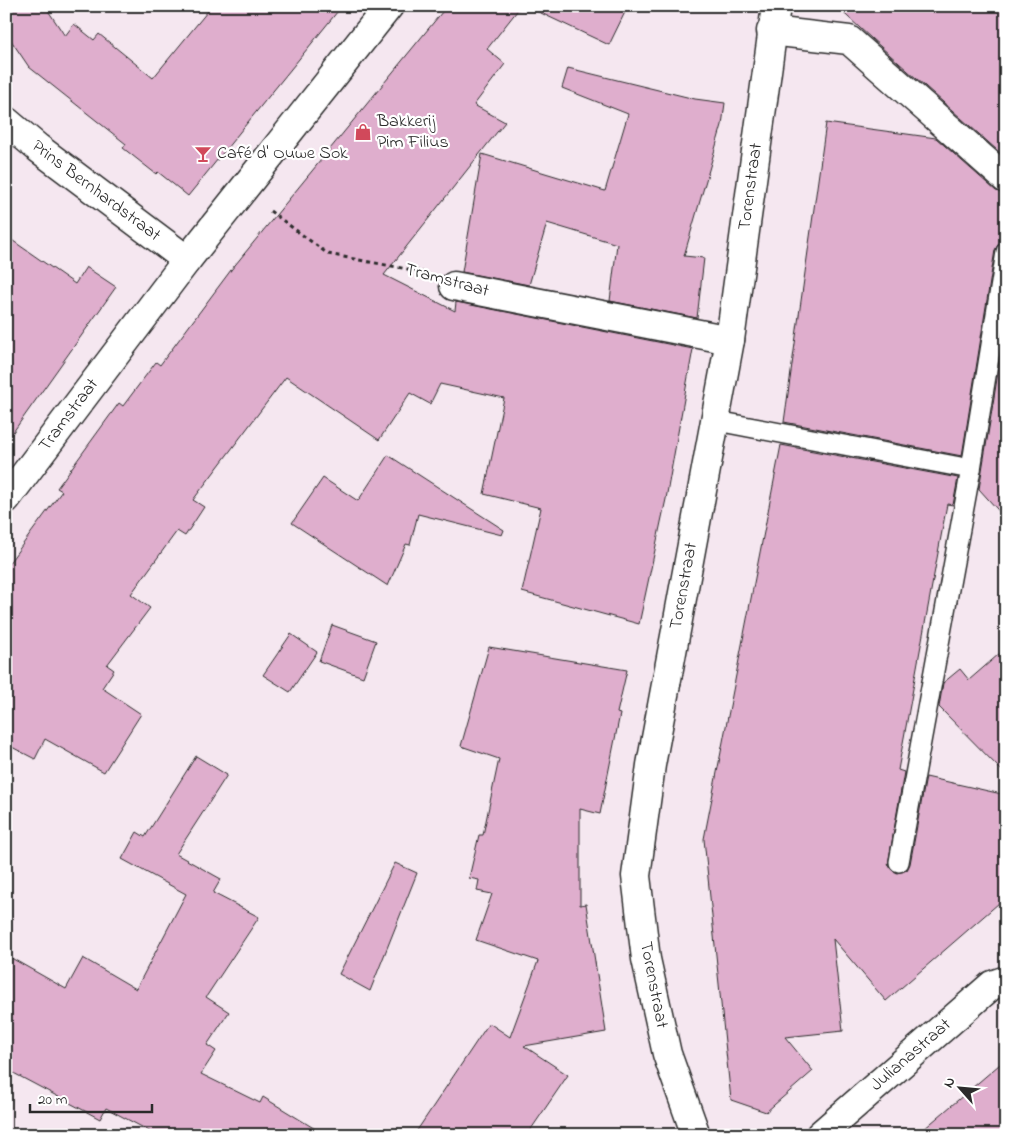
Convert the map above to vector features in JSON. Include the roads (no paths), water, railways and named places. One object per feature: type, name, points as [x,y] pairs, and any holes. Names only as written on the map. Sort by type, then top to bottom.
[{"type":"street","name":"Tramstraat","points":[[6,499],[187,260],[388,6]]},
{"type":"street","name":"Torenstraat","points":[[696,1135],[667,1054],[646,959],[636,876],[651,765],[717,421],[730,340],[773,19],[849,40],[1006,179]]},
{"type":"street","name":"Prins Bernhardstraat","points":[[6,121],[38,148],[187,260]]},
{"type":"street","name":"Tramstraat","points":[[454,286],[730,340]]},
{"type":"street","name":"Julianastraat","points":[[820,1135],[992,985],[1006,980]]},
{"type":"lane","points":[[900,862],[971,469],[1006,252]]},
{"type":"lane","points":[[717,421],[971,469]]},
{"type":"place","name":"Bakkerij Pim Filius","points":[[363,132]]},
{"type":"place","name":"Café d' Ouwe Sok","points":[[203,154]]}]
